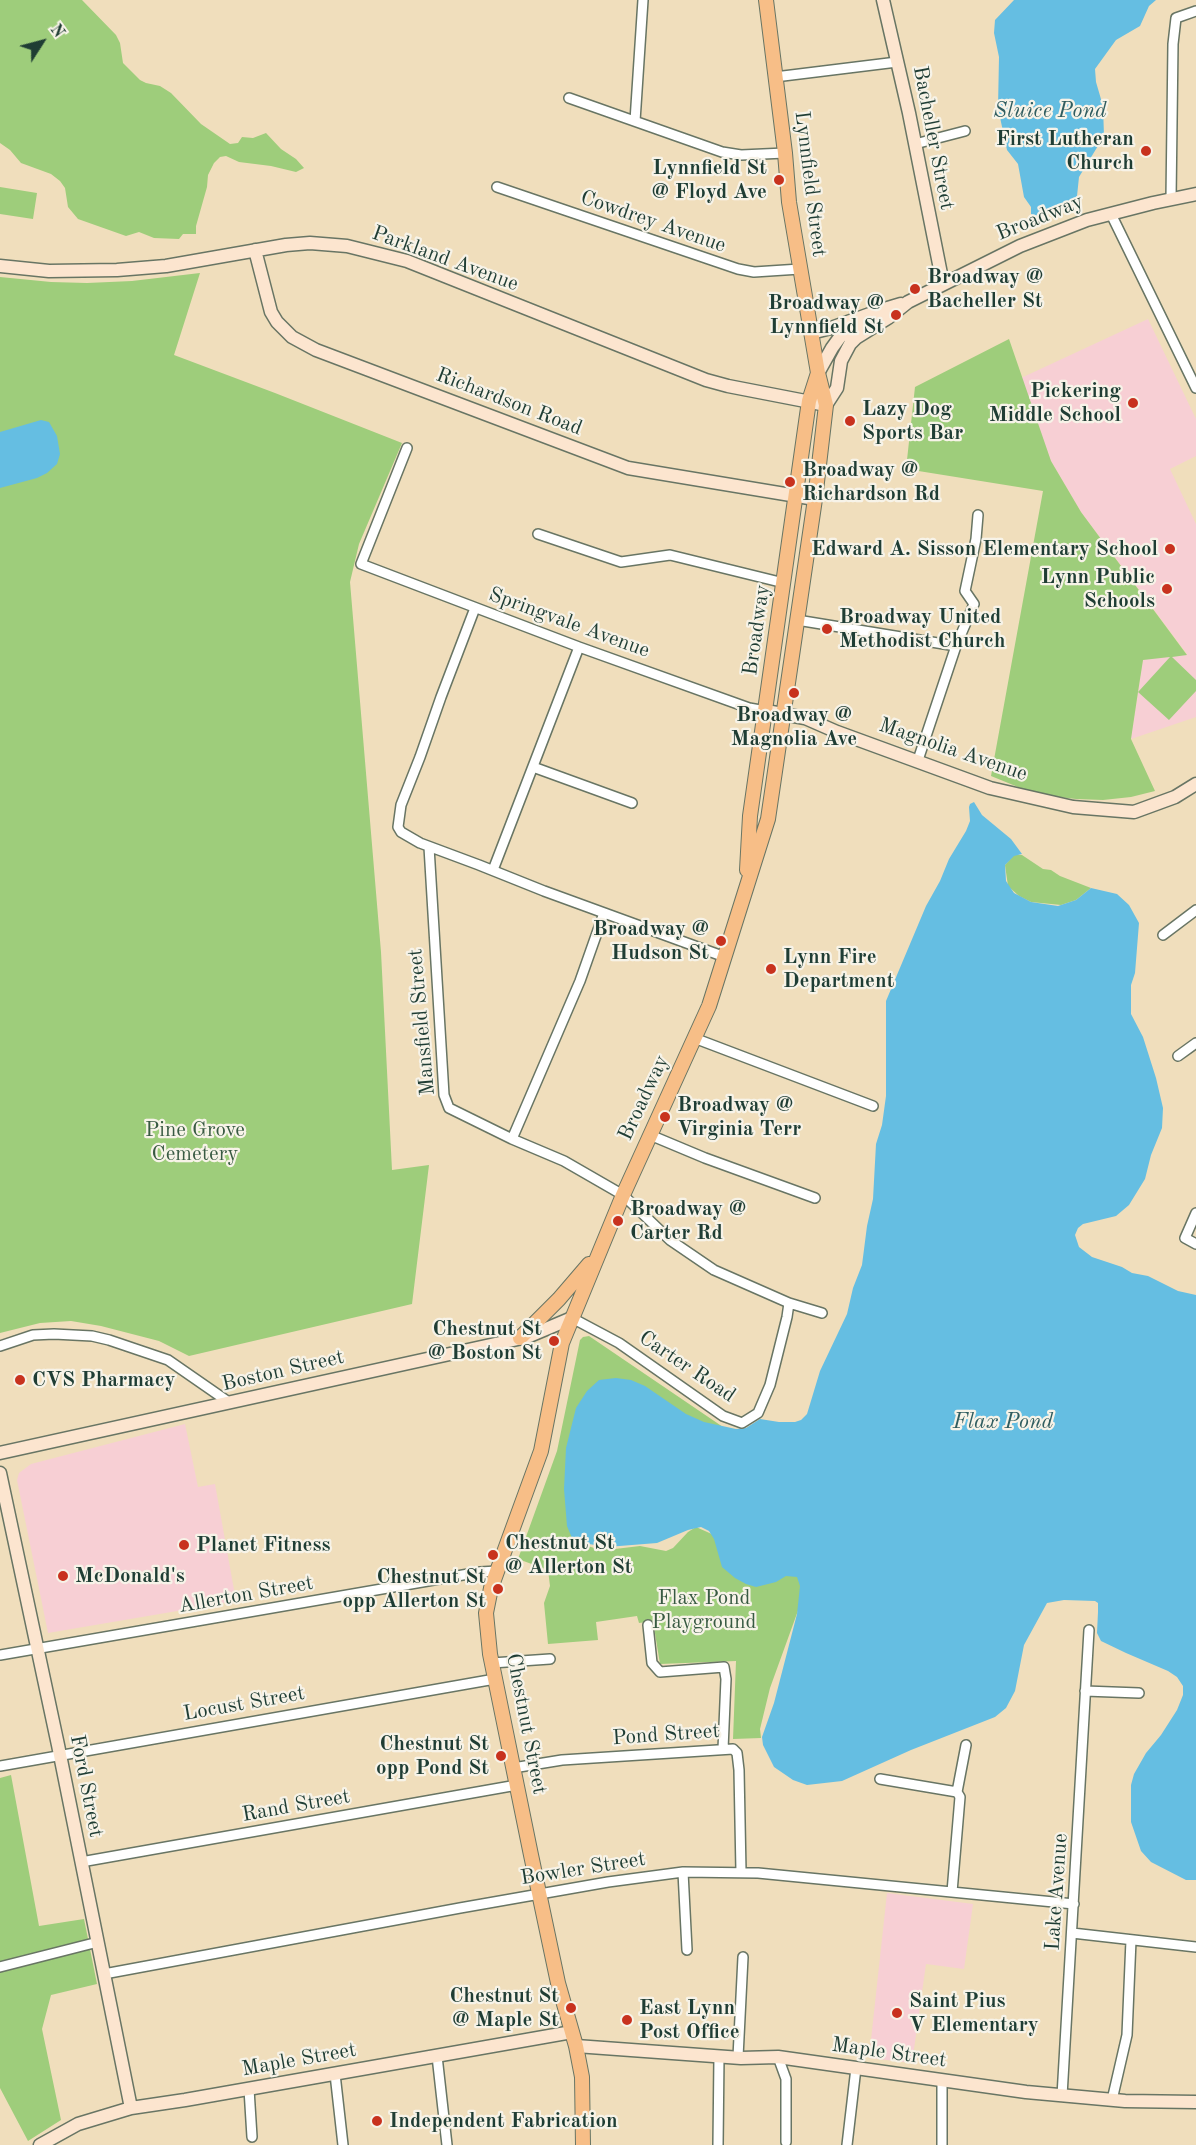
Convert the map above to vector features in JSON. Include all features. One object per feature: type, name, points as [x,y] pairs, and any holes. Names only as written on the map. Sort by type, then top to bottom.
[{"type":"main road","name":"Lynnfield Street","points":[[766,0],[789,202],[818,373]]},
{"type":"main road","name":"Broadway","points":[[745,893],[750,816],[809,401],[818,373]]},
{"type":"main road","name":"Broadway","points":[[572,1317],[623,1195],[709,1006],[768,819],[815,500],[826,405],[818,373]]},
{"type":"main road","points":[[520,1338],[599,1254]]},
{"type":"main road","name":"Chestnut Street","points":[[572,1317],[560,1354],[538,1463],[491,1588],[486,1613],[492,1663],[513,1768],[558,1983],[574,2039],[582,2085],[583,2145]]},
{"type":"street","points":[[635,121],[644,0]]},
{"type":"street","name":"Bacheller Street","points":[[883,0],[943,284]]},
{"type":"street","points":[[1171,199],[1173,44],[1176,18],[1196,11]]},
{"type":"street","points":[[776,77],[897,62]]},
{"type":"street","points":[[569,98],[732,154],[785,153]]},
{"type":"street","points":[[915,144],[965,131]]},
{"type":"street","name":"Cowdrey Avenue","points":[[498,187],[738,269],[754,272],[800,269]]},
{"type":"street","name":"Broadway","points":[[826,405],[837,388],[842,361],[850,344],[908,302],[1020,246],[1087,220],[1196,194]]},
{"type":"street","points":[[1111,214],[1196,388]]},
{"type":"street","name":"Parkland Avenue","points":[[0,266],[58,271],[117,270],[166,266],[310,243],[347,246],[407,261],[706,380],[826,405]]},
{"type":"street","name":"Richardson Road","points":[[255,250],[271,312],[277,322],[292,337],[316,350],[628,468],[815,500]]},
{"type":"street","name":"Broadway","points":[[811,333],[908,302]]},
{"type":"street","name":"Broadway","points":[[818,373],[840,337],[881,309]]},
{"type":"street","name":"Springvale Avenue","points":[[407,448],[361,564],[579,647],[749,708],[766,711]]},
{"type":"street","points":[[918,760],[956,646],[975,604],[965,591],[976,539],[978,515]]},
{"type":"street","points":[[538,534],[621,562],[670,555],[784,583]]},
{"type":"street","points":[[475,608],[398,816],[398,828],[401,832],[429,847],[725,957]]},
{"type":"street","points":[[797,620],[956,646]]},
{"type":"street","points":[[493,870],[579,647]]},
{"type":"street","name":"Magnolia Avenue","points":[[766,711],[805,718],[990,788],[1073,807],[1134,812],[1174,797],[1196,784]]},
{"type":"street","points":[[533,767],[632,803]]},
{"type":"street","name":"Mansfield Street","points":[[429,847],[446,1103],[454,1112],[564,1161],[623,1195]]},
{"type":"street","points":[[1163,935],[1196,910]]},
{"type":"street","points":[[512,1139],[580,981],[604,913]]},
{"type":"street","points":[[694,1038],[873,1106]]},
{"type":"street","points":[[1178,1056],[1196,1043]]},
{"type":"street","points":[[650,1135],[705,1158],[815,1198]]},
{"type":"street","points":[[623,1195],[670,1240],[714,1270],[789,1303],[822,1313]]},
{"type":"street","points":[[1196,1213],[1185,1238],[1196,1244]]},
{"type":"street","name":"Carter Road","points":[[572,1317],[619,1343],[723,1416],[742,1423],[758,1413],[770,1385],[789,1303]]},
{"type":"street","name":"Boston Street","points":[[0,1454],[520,1338],[546,1330],[572,1317]]},
{"type":"street","points":[[0,1346],[33,1335],[92,1336],[109,1340],[168,1360],[230,1403]]},
{"type":"street","name":"Ford Street","points":[[0,1473],[131,2108]]},
{"type":"street","name":"Allerton Street","points":[[0,1655],[480,1572],[497,1571]]},
{"type":"street","points":[[648,1625],[652,1663],[660,1672],[724,1667],[726,1679],[723,1749]]},
{"type":"street","name":"Lake Avenue","points":[[1062,2096],[1089,1630]]},
{"type":"street","points":[[492,1663],[550,1659]]},
{"type":"street","name":"Locust Street","points":[[0,1766],[495,1678]]},
{"type":"street","points":[[1085,1691],[1139,1693]]},
{"type":"street","points":[[952,1892],[960,1797],[957,1792],[966,1745]]},
{"type":"street","name":"Pond Street","points":[[513,1768],[562,1760],[733,1749],[739,1760],[741,1872]]},
{"type":"street","points":[[880,1779],[957,1792]]},
{"type":"street","name":"Rand Street","points":[[81,1862],[517,1785]]},
{"type":"street","points":[[683,1872],[687,1950]]},
{"type":"street","name":"Bowler Street","points":[[104,1974],[608,1882],[683,1872],[741,1872],[1074,1904]]},
{"type":"street","points":[[1072,1933],[1196,1947]]},
{"type":"street","points":[[1112,2100],[1127,2035],[1131,1940]]},
{"type":"street","points":[[0,1967],[98,1942]]},
{"type":"street","points":[[738,2057],[743,1957]]},
{"type":"street","name":"Maple Street","points":[[40,2145],[78,2124],[131,2108],[437,2056],[574,2039],[719,2056],[778,2057],[1062,2096],[1196,2102]]},
{"type":"street","points":[[437,2056],[447,2145]]},
{"type":"street","points":[[717,2145],[719,2056]]},
{"type":"street","points":[[778,2057],[786,2079],[786,2142]]},
{"type":"street","points":[[847,2145],[856,2068]]},
{"type":"street","points":[[335,2074],[343,2145]]},
{"type":"street","points":[[942,2081],[942,2145]]},
{"type":"street","points":[[249,2089],[252,2137]]},
{"type":"shaded area","name":"Lynn Public Schools","points":[[1148,319],[1196,419],[1196,456],[1170,469],[1196,524],[1196,717],[1131,739],[1143,659],[1187,654],[1081,512],[1051,461],[1021,378]]},
{"type":"shaded area","points":[[185,1424],[198,1487],[215,1484],[236,1601],[48,1633],[17,1480],[19,1473],[31,1464]]},
{"type":"shaded area","name":"Saint Pius V Elementary","points":[[887,1893],[973,1904],[964,1969],[926,1964],[912,2063],[869,2058]]},
{"type":"green space","points":[[0,0],[82,0],[116,35],[120,43],[123,63],[140,80],[160,86],[171,93],[201,124],[230,144],[238,143],[242,137],[253,138],[266,133],[304,168],[296,172],[239,162],[226,156],[220,157],[208,175],[196,234],[183,234],[179,239],[154,238],[139,232],[126,236],[78,219],[68,207],[65,188],[60,181],[51,174],[21,163],[10,150],[0,143]]},
{"type":"green space","points":[[0,187],[37,193],[33,219],[0,214]]},
{"type":"green space","name":"Pine Grove Cemetery","points":[[200,273],[174,355],[402,443],[359,544],[350,582],[381,952],[392,1170],[429,1165],[412,1304],[189,1356],[159,1341],[71,1321],[40,1323],[0,1333],[0,277],[87,283],[132,281]]},
{"type":"green space","points":[[1009,339],[1051,461],[1081,512],[1187,655],[1172,657],[1196,680],[1196,691],[1169,720],[1138,692],[1131,739],[1155,791],[1131,797],[1103,800],[1076,799],[1049,796],[991,776],[1043,491],[906,469],[915,387]],"holes":[[[1170,657],[1138,692],[1143,660]]]},
{"type":"green space","points":[[1014,855],[1022,855],[1043,869],[1051,870],[1091,888],[1076,900],[1061,905],[1031,902],[1019,896],[1008,886],[1005,865]]},
{"type":"green space","name":"Flax Pond Playground","points":[[589,1336],[723,1427],[578,1543],[584,1548],[588,1546],[597,1549],[615,1549],[640,1546],[666,1551],[673,1548],[696,1527],[788,1568],[808,1583],[770,1688],[760,1729],[761,1738],[733,1739],[736,1661],[660,1664],[653,1621],[639,1623],[637,1616],[596,1622],[598,1640],[548,1644],[544,1603],[550,1586],[548,1570],[518,1559],[557,1451],[580,1340]]},
{"type":"green space","points":[[11,1775],[39,1926],[84,1919],[97,1984],[51,1995],[42,2029],[61,2120],[28,2141],[0,2088],[0,1778]]},
{"type":"water","name":"Sluice Pond","points":[[1014,0],[1156,0],[1149,6],[1140,26],[1116,40],[1095,69],[1103,106],[1104,136],[1079,177],[1077,196],[1068,207],[1034,216],[1024,197],[1018,164],[1007,150],[998,108],[999,57],[994,33],[995,20]]},
{"type":"water","points":[[41,420],[49,422],[57,436],[60,454],[57,464],[37,478],[0,488],[0,432]]},
{"type":"water","name":"Flax Pond","points":[[974,802],[982,815],[1011,839],[1022,854],[1014,856],[1005,865],[1006,881],[1014,893],[1031,902],[1058,906],[1076,900],[1091,888],[1117,894],[1129,905],[1139,923],[1135,973],[1131,985],[1131,1014],[1143,1037],[1156,1078],[1163,1108],[1162,1128],[1151,1155],[1145,1179],[1129,1205],[1116,1216],[1083,1224],[1075,1235],[1079,1247],[1092,1257],[1122,1267],[1132,1273],[1148,1276],[1178,1291],[1196,1295],[1196,1880],[1186,1880],[1151,1862],[1141,1851],[1131,1822],[1131,1785],[1134,1774],[1177,1710],[1183,1695],[1183,1686],[1177,1677],[1168,1671],[1101,1641],[1097,1633],[1098,1603],[1095,1601],[1064,1600],[1047,1603],[1024,1645],[1015,1691],[1006,1708],[995,1717],[911,1750],[842,1781],[807,1785],[793,1780],[774,1767],[763,1745],[762,1737],[774,1703],[797,1614],[800,1586],[797,1577],[786,1576],[776,1582],[756,1587],[746,1584],[722,1567],[714,1539],[709,1531],[701,1527],[657,1543],[607,1547],[577,1542],[572,1538],[567,1526],[564,1489],[566,1448],[576,1408],[587,1391],[599,1380],[616,1378],[631,1380],[645,1386],[686,1414],[704,1422],[736,1429],[746,1428],[760,1419],[795,1422],[807,1414],[820,1371],[847,1314],[853,1288],[862,1265],[873,1199],[876,1144],[882,1125],[886,1096],[886,1001],[926,906],[949,859],[966,831],[970,821],[969,807]]},
{"type":"place","name":"First Lutheran Church","points":[[1146,151]]},
{"type":"place","name":"Lynnfield St @ Floyd Ave","points":[[779,180]]},
{"type":"place","name":"Broadway @ Bacheller St","points":[[915,289]]},
{"type":"place","name":"Broadway @ Lynnfield St","points":[[896,315]]},
{"type":"place","name":"Pickering Middle School","points":[[1133,403]]},
{"type":"place","name":"Lazy Dog Sports Bar","points":[[850,421]]},
{"type":"place","name":"Broadway @ Richardson Rd","points":[[790,482]]},
{"type":"place","name":"Edward A. Sisson Elementary School","points":[[1170,549]]},
{"type":"place","name":"Lynn Public Schools","points":[[1167,589]]},
{"type":"place","name":"Broadway United Methodist Church","points":[[827,629]]},
{"type":"place","name":"Broadway @ Magnolia Ave","points":[[794,693]]},
{"type":"place","name":"Broadway @ Hudson St","points":[[721,941]]},
{"type":"place","name":"Lynn Fire Department","points":[[771,969]]},
{"type":"place","name":"Broadway @ Virginia Terr","points":[[665,1117]]},
{"type":"place","name":"Broadway @ Carter Rd","points":[[618,1221]]},
{"type":"place","name":"Chestnut St @ Boston St","points":[[554,1341]]},
{"type":"place","name":"CVS Pharmacy","points":[[20,1380]]},
{"type":"place","name":"Planet Fitness","points":[[184,1545]]},
{"type":"place","name":"Chestnut St @ Allerton St","points":[[493,1555]]},
{"type":"place","name":"McDonald's","points":[[63,1576]]},
{"type":"place","name":"Chestnut St opp Allerton St","points":[[498,1589]]},
{"type":"place","name":"Chestnut St opp Pond St","points":[[501,1756]]},
{"type":"place","name":"Chestnut St @ Maple St","points":[[571,2008]]},
{"type":"place","name":"Saint Pius V Elementary","points":[[897,2013]]},
{"type":"place","name":"East Lynn Post Office","points":[[627,2020]]},
{"type":"place","name":"Independent Fabrication","points":[[377,2121]]}]
